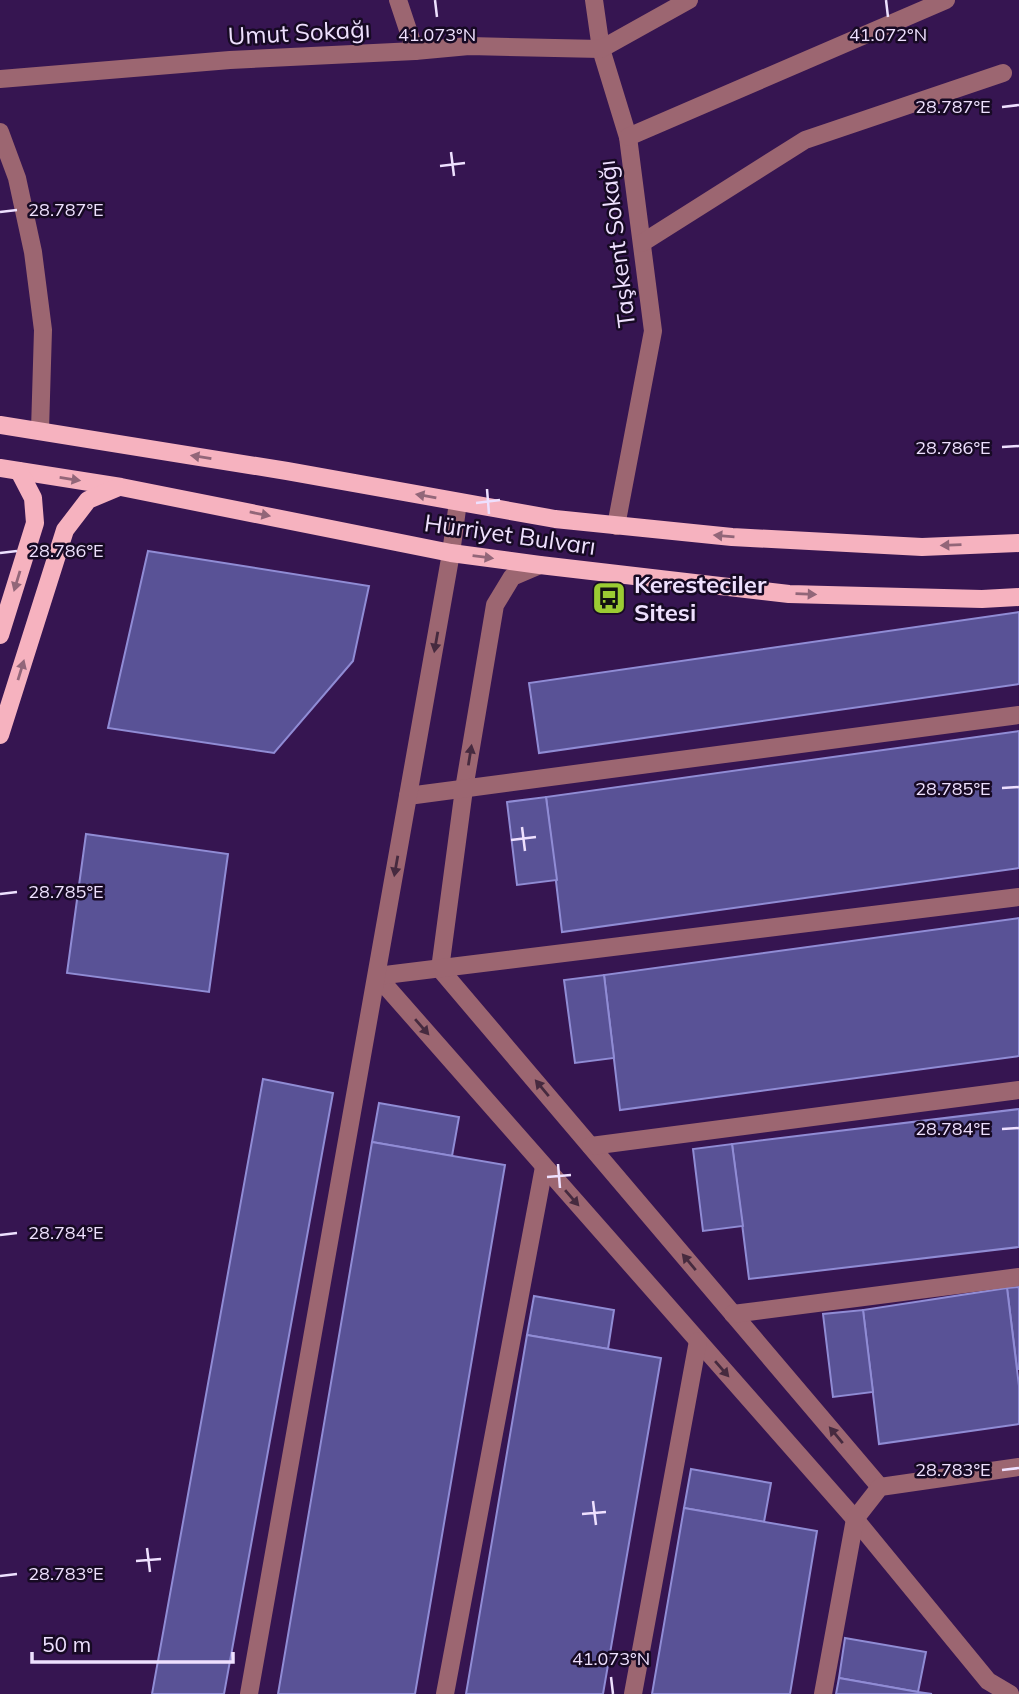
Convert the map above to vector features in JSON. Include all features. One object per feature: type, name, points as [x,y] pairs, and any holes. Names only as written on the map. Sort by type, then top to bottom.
[{"type":"main road","name":"Hürriyet Bulvarı","points":[[0,425],[287,471],[555,519],[732,537],[922,547],[1019,543]]},
{"type":"main road","name":"Hürriyet Bulvarı","points":[[0,468],[121,486],[452,553],[540,565],[789,594],[982,599],[1019,597]]},
{"type":"main road","points":[[0,635],[35,523],[33,498],[19,471]]},
{"type":"main road","points":[[0,735],[65,530],[88,500],[121,486]]},
{"type":"street","points":[[398,0],[415,51]]},
{"type":"street","name":"Taşkent Sokağı","points":[[594,0],[601,50],[628,136],[653,331],[616,526]]},
{"type":"street","points":[[601,50],[689,0]]},
{"type":"street","points":[[628,136],[946,0]]},
{"type":"street","name":"Umut Sokağı","points":[[0,79],[230,60],[469,46],[601,50]]},
{"type":"street","points":[[642,243],[805,140],[1003,73]]},
{"type":"street","points":[[0,132],[17,178],[33,252],[43,330],[40,430]]},
{"type":"street","points":[[249,1694],[452,553],[458,502]]},
{"type":"street","points":[[540,565],[512,577],[495,605],[464,789],[440,968],[880,1487]]},
{"type":"street","points":[[408,796],[1019,715]]},
{"type":"street","points":[[377,976],[1019,897]]},
{"type":"street","points":[[377,976],[855,1519],[988,1681],[1010,1694]]},
{"type":"street","points":[[591,1146],[1019,1090]]},
{"type":"street","points":[[445,1694],[544,1167]]},
{"type":"street","points":[[733,1314],[1019,1277]]},
{"type":"street","points":[[633,1694],[698,1341]]},
{"type":"street","points":[[823,1694],[855,1519],[880,1487],[1019,1467]]},
{"type":"building","points":[[148,551],[369,586],[353,661],[274,753],[108,728]]},
{"type":"building","points":[[1019,612],[1019,684],[539,753],[529,683]]},
{"type":"building","points":[[1019,731],[1019,868],[562,932],[546,797]]},
{"type":"building","points":[[546,797],[557,880],[517,885],[507,802]]},
{"type":"building","points":[[86,834],[228,854],[209,992],[67,973]]},
{"type":"building","points":[[1019,918],[1019,1056],[620,1110],[604,975]]},
{"type":"building","points":[[604,975],[614,1058],[575,1063],[564,980]]},
{"type":"building","points":[[263,1079],[333,1093],[224,1694],[152,1694]]},
{"type":"building","points":[[379,1103],[459,1117],[452,1156],[372,1142]]},
{"type":"building","points":[[1019,1109],[1019,1247],[749,1279],[732,1144]]},
{"type":"building","points":[[372,1142],[505,1165],[415,1694],[278,1694]]},
{"type":"building","points":[[732,1144],[743,1226],[703,1231],[693,1149]]},
{"type":"building","points":[[1019,1287],[1019,1369],[1017,1369],[1007,1288]]},
{"type":"building","points":[[1007,1288],[1019,1386],[1019,1424],[879,1444],[863,1310]]},
{"type":"building","points":[[534,1296],[614,1310],[608,1349],[527,1335]]},
{"type":"building","points":[[863,1310],[873,1392],[833,1397],[823,1314]]},
{"type":"building","points":[[527,1335],[661,1358],[603,1694],[466,1694]]},
{"type":"building","points":[[691,1469],[771,1483],[764,1522],[684,1508]]},
{"type":"building","points":[[684,1508],[817,1531],[790,1694],[652,1694]]},
{"type":"building","points":[[845,1638],[926,1652],[918,1692],[839,1678]]},
{"type":"building","points":[[839,1678],[918,1692],[932,1694],[836,1694]]},
{"type":"place","name":"Keresteciler Sitesi","points":[[609,598]]}]
